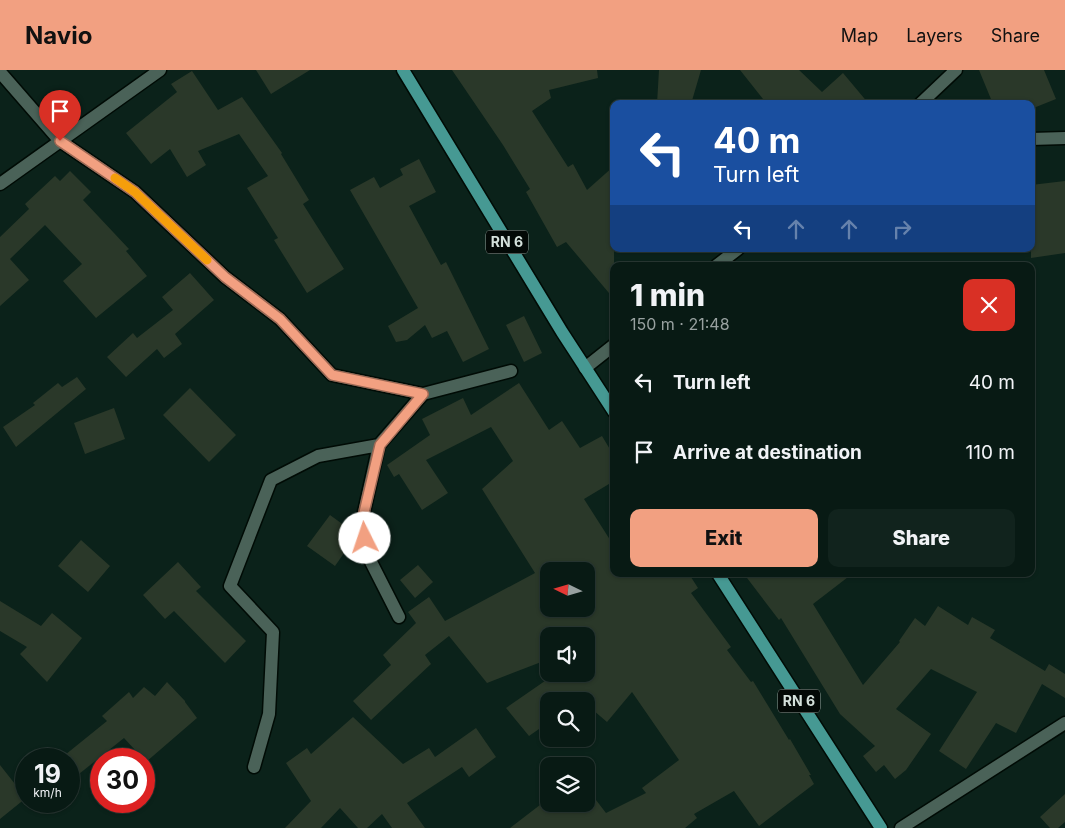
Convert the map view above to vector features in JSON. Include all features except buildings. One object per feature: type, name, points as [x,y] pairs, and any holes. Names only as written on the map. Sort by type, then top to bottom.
[{"type":"main road","name":"RN 6","points":[[403,70],[562,332],[610,406]]},
{"type":"main road","name":"RN 6","points":[[720,577],[881,828]]},
{"type":"street","points":[[0,184],[160,70]]},
{"type":"street","points":[[924,100],[956,70]]},
{"type":"street","points":[[0,72],[60,141],[135,192],[225,277],[280,319],[332,375],[423,394],[511,371]]},
{"type":"street","points":[[1035,139],[1065,138]]},
{"type":"street","points":[[721,262],[734,252]]},
{"type":"street","points":[[585,368],[610,348]]},
{"type":"street","points":[[399,617],[368,556],[362,521],[380,445],[423,394]]},
{"type":"street","points":[[254,767],[268,714],[273,632],[230,586],[271,480],[318,456],[380,445]]},
{"type":"street","points":[[901,828],[1065,722]]},
{"type":"slow traffic","points":[[115,178],[135,192],[207,260]]},
{"type":"route","points":[[60,141],[135,192],[225,277],[280,319],[332,375],[423,394],[380,445],[362,521],[365,538]]}]
